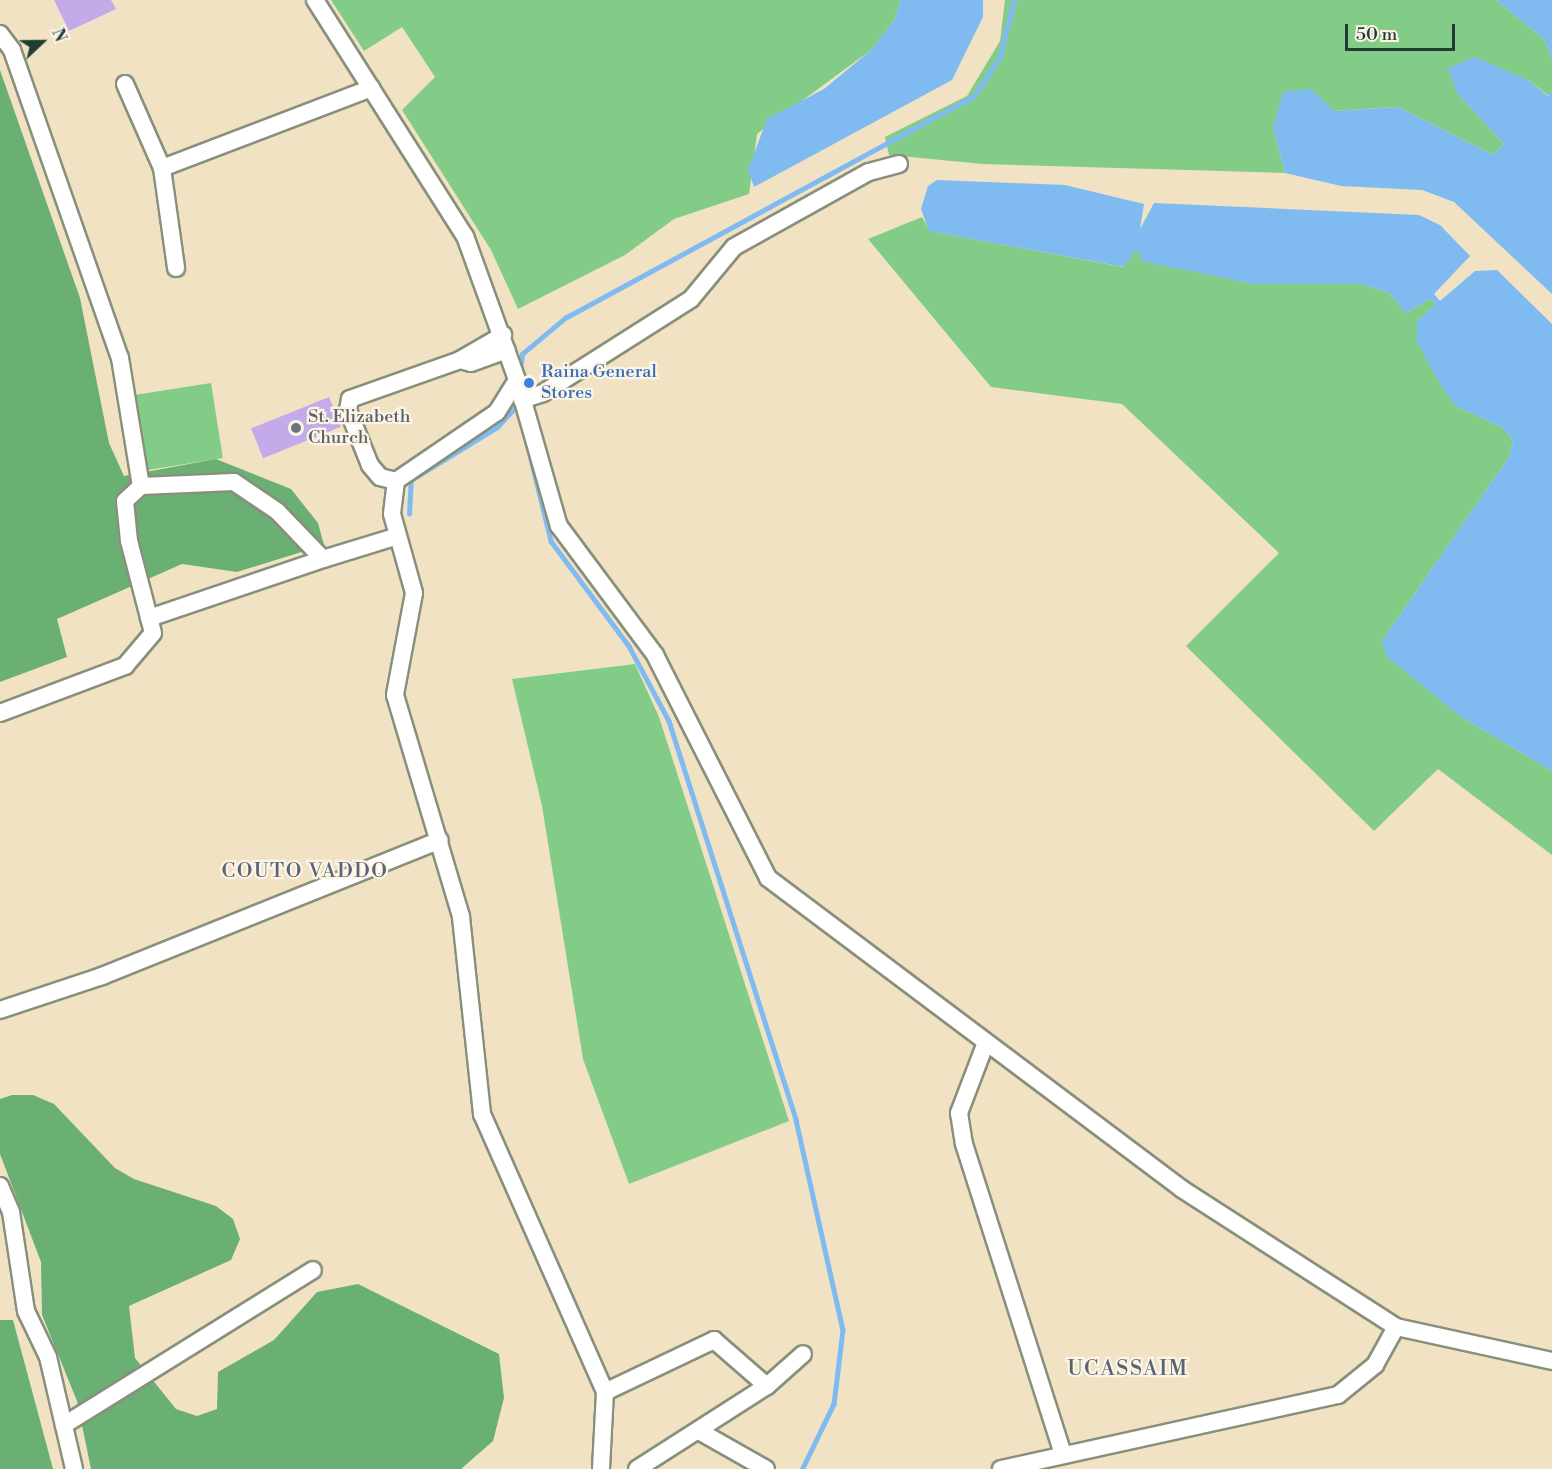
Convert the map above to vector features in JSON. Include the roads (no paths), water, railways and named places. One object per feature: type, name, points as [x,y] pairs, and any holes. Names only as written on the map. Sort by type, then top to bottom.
[{"type":"street","points":[[315,0],[465,236],[505,342],[559,526],[655,655],[768,878],[985,1045],[1182,1189],[1396,1327],[1552,1361]]},
{"type":"street","points":[[0,34],[12,50],[120,358],[141,486]]},
{"type":"street","points":[[124,84],[162,168],[176,268]]},
{"type":"street","points":[[162,168],[371,88]]},
{"type":"street","points":[[519,390],[543,393],[691,299],[734,247],[869,172],[899,165]]},
{"type":"street","points":[[505,342],[471,363],[460,360],[350,399],[348,410],[370,465],[380,477],[396,481],[498,412],[519,390]]},
{"type":"street","points":[[396,481],[392,514],[414,593],[395,695],[440,840],[460,917],[482,1114],[606,1392],[601,1469]]},
{"type":"street","points":[[0,713],[125,666],[153,633],[125,501],[141,486],[234,482],[277,511],[323,559]]},
{"type":"street","points":[[149,618],[398,536]]},
{"type":"street","points":[[0,1010],[102,976],[440,840]]},
{"type":"street","points":[[985,1045],[959,1113],[964,1144],[1063,1455]]},
{"type":"street","points":[[0,1186],[11,1212],[26,1311],[48,1357],[74,1469]]},
{"type":"street","points":[[64,1425],[313,1270]]},
{"type":"street","points":[[1000,1469],[1338,1395],[1375,1365],[1396,1327]]},
{"type":"street","points":[[606,1392],[714,1340],[768,1386]]},
{"type":"street","points":[[637,1469],[768,1386],[803,1354]]},
{"type":"street","points":[[699,1431],[766,1469]]},
{"type":"water","points":[[901,0],[983,0],[983,17],[952,80],[754,187],[748,170],[767,119],[824,89],[871,50],[894,21]]},
{"type":"water","points":[[1496,0],[1552,0],[1552,58],[1544,39]]},
{"type":"water","points":[[1475,57],[1528,80],[1548,96],[1552,91],[1552,294],[1454,202],[1422,190],[1341,186],[1285,173],[1273,127],[1283,92],[1311,89],[1334,111],[1398,107],[1493,155],[1504,144],[1457,93],[1448,68]]},
{"type":"water","points":[[937,180],[1065,185],[1144,204],[1140,229],[1154,203],[1419,215],[1440,225],[1470,256],[1434,294],[1440,301],[1475,271],[1497,270],[1552,324],[1552,771],[1461,717],[1386,656],[1382,641],[1509,457],[1513,441],[1503,428],[1456,406],[1442,387],[1417,342],[1417,321],[1436,304],[1430,299],[1406,313],[1389,293],[1362,284],[1254,284],[1141,261],[1141,253],[1134,252],[1124,267],[929,231],[921,209],[928,186]]},
{"type":"waterway","points":[[520,369],[522,354],[565,318],[974,96],[1000,57],[1014,0]]},
{"type":"waterway","points":[[516,398],[551,541],[629,646],[669,721],[796,1120],[843,1330],[834,1404],[803,1468]]},
{"type":"waterway","points":[[409,514],[411,480],[497,427],[514,409]]},
{"type":"place","name":"Raina General Stores","points":[[529,383]]},
{"type":"place","name":"St. Elizabeth Church","points":[[296,428]]},
{"type":"district","name":"COUTO VADDO","points":[[305,871]]},
{"type":"district","name":"UCASSAIM","points":[[1128,1369]]}]
